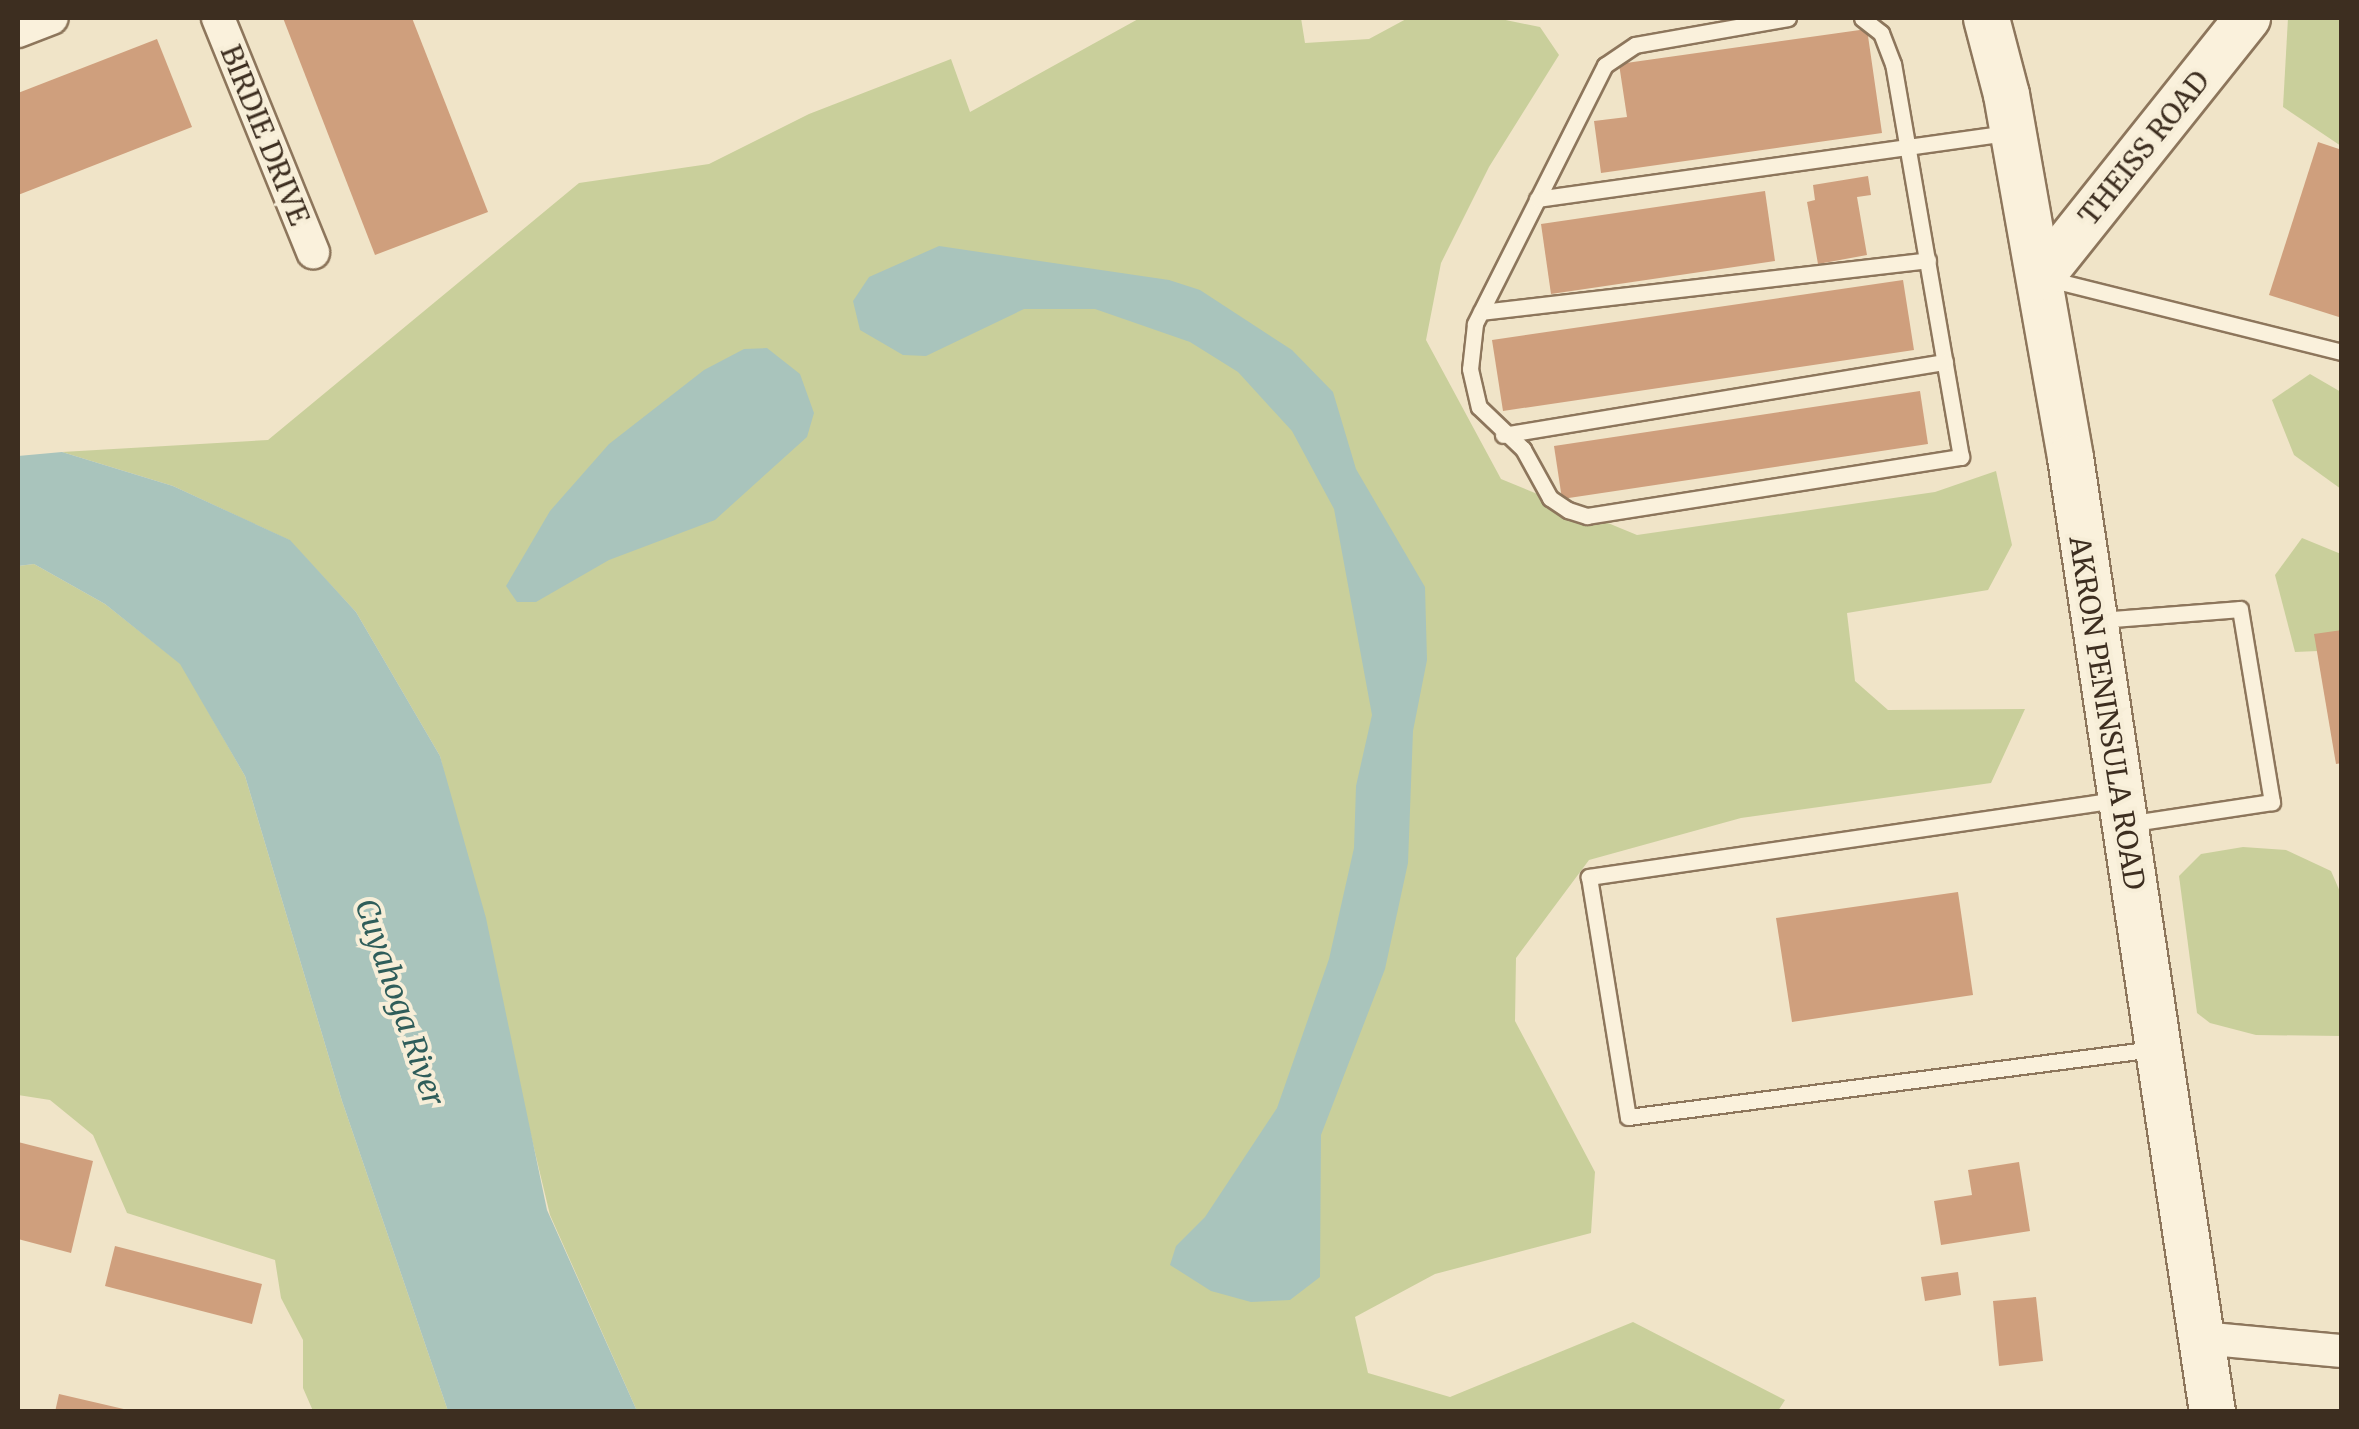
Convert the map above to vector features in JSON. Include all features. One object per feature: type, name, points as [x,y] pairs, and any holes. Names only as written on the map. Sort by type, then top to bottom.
[{"type":"street","points":[[18,31],[52,18]]},
{"type":"street","name":"BIRDIE DRIVE","points":[[218,18],[312,252]]},
{"type":"street","name":"AKRON PENINSULA ROAD","points":[[1986,18],[2013,132],[2040,278],[2212,1412]]},
{"type":"street","name":"THEISS ROAD","points":[[2040,278],[2248,18]]},
{"type":"street","points":[[2200,1338],[2342,1351]]},
{"type":"lane","points":[[1788,18],[1635,45],[1604,65],[1481,312],[1470,369],[1479,407],[1523,449],[1550,498],[1588,516],[1961,457],[1893,64],[1881,33],[1862,18]]},
{"type":"lane","points":[[1537,199],[1909,151],[2013,132]]},
{"type":"lane","points":[[1481,312],[1928,260]]},
{"type":"lane","points":[[2040,278],[2342,352]]},
{"type":"lane","points":[[1504,434],[1945,362]]},
{"type":"lane","points":[[2092,621],[2240,608],[2272,802],[2122,812],[1588,876],[1628,1117],[2158,1049]]},
{"type":"green space","points":[[1140,18],[1301,18],[1305,43],[1369,39],[1408,18],[1496,18],[1540,27],[1559,55],[1489,167],[1441,263],[1426,340],[1501,479],[1637,535],[1935,492],[1996,471],[2012,545],[1988,590],[1847,613],[1855,681],[1888,710],[2025,709],[1991,783],[1741,818],[1589,860],[1516,958],[1515,1021],[1595,1172],[1591,1233],[1435,1274],[1355,1317],[1368,1373],[1450,1397],[1633,1322],[1785,1400],[1778,1411],[637,1411],[550,1215],[440,756],[356,612],[289,540],[173,486],[62,452],[268,440],[579,183],[709,164],[809,114],[951,59],[970,112]]},
{"type":"green space","points":[[2288,18],[2341,18],[2341,146],[2283,107]]},
{"type":"green space","points":[[2310,374],[2341,392],[2341,489],[2294,455],[2272,400]]},
{"type":"green space","points":[[2302,538],[2341,554],[2341,650],[2295,652],[2275,575]]},
{"type":"green space","points":[[34,564],[105,604],[181,664],[245,776],[342,1101],[448,1411],[313,1411],[303,1388],[303,1340],[281,1298],[275,1260],[127,1213],[93,1135],[50,1100],[18,1095],[18,566]]},
{"type":"green space","points":[[2243,847],[2286,850],[2331,871],[2341,894],[2341,1036],[2256,1035],[2210,1023],[2197,1013],[2179,876],[2201,854]]},
{"type":"water","points":[[939,246],[1169,280],[1200,290],[1292,350],[1333,392],[1356,469],[1425,587],[1427,660],[1413,731],[1408,863],[1385,969],[1321,1135],[1320,1277],[1290,1300],[1251,1302],[1211,1291],[1170,1265],[1176,1246],[1205,1217],[1277,1108],[1329,959],[1354,848],[1356,786],[1372,715],[1334,509],[1292,431],[1238,372],[1190,342],[1095,309],[1024,309],[926,356],[903,355],[860,330],[853,301],[869,277]]},
{"type":"water","points":[[767,348],[800,374],[814,413],[807,437],[715,520],[609,560],[536,602],[517,602],[506,586],[550,511],[609,444],[704,370],[744,349]]},
{"type":"water","name":"Cuyahoga River","points":[[62,452],[173,486],[290,540],[356,612],[440,756],[486,918],[547,1210],[637,1411],[448,1411],[342,1101],[245,776],[180,664],[105,604],[34,564],[18,566],[18,456]]},
{"type":"building","points":[[283,18],[412,18],[488,212],[375,255]]},
{"type":"building","points":[[1867,29],[1882,133],[1601,173],[1594,121],[1627,117],[1619,64]]},
{"type":"building","points":[[157,39],[192,127],[18,195],[18,93]]},
{"type":"building","points":[[2318,142],[2342,150],[2342,318],[2269,295]]},
{"type":"building","points":[[1868,176],[1871,195],[1857,197],[1867,255],[1818,264],[1807,202],[1815,200],[1813,185]]},
{"type":"building","points":[[1765,191],[1775,261],[1551,294],[1541,224]]},
{"type":"building","points":[[1903,280],[1914,350],[1503,411],[1492,340]]},
{"type":"building","points":[[1920,391],[1928,444],[1562,499],[1554,446]]},
{"type":"building","points":[[2342,630],[2342,763],[2336,764],[2314,634]]},
{"type":"building","points":[[1958,892],[1973,995],[1792,1022],[1776,918]]},
{"type":"building","points":[[18,1142],[93,1161],[71,1253],[18,1239]]},
{"type":"building","points":[[2019,1162],[2030,1231],[1941,1245],[1934,1201],[1972,1195],[1968,1170]]},
{"type":"building","points":[[115,1246],[262,1284],[252,1324],[105,1286]]},
{"type":"building","points":[[1958,1272],[1961,1295],[1925,1301],[1921,1277]]},
{"type":"building","points":[[2036,1297],[2043,1361],[1999,1366],[1993,1301]]},
{"type":"building","points":[[59,1394],[128,1410],[128,1412],[55,1412]]}]
